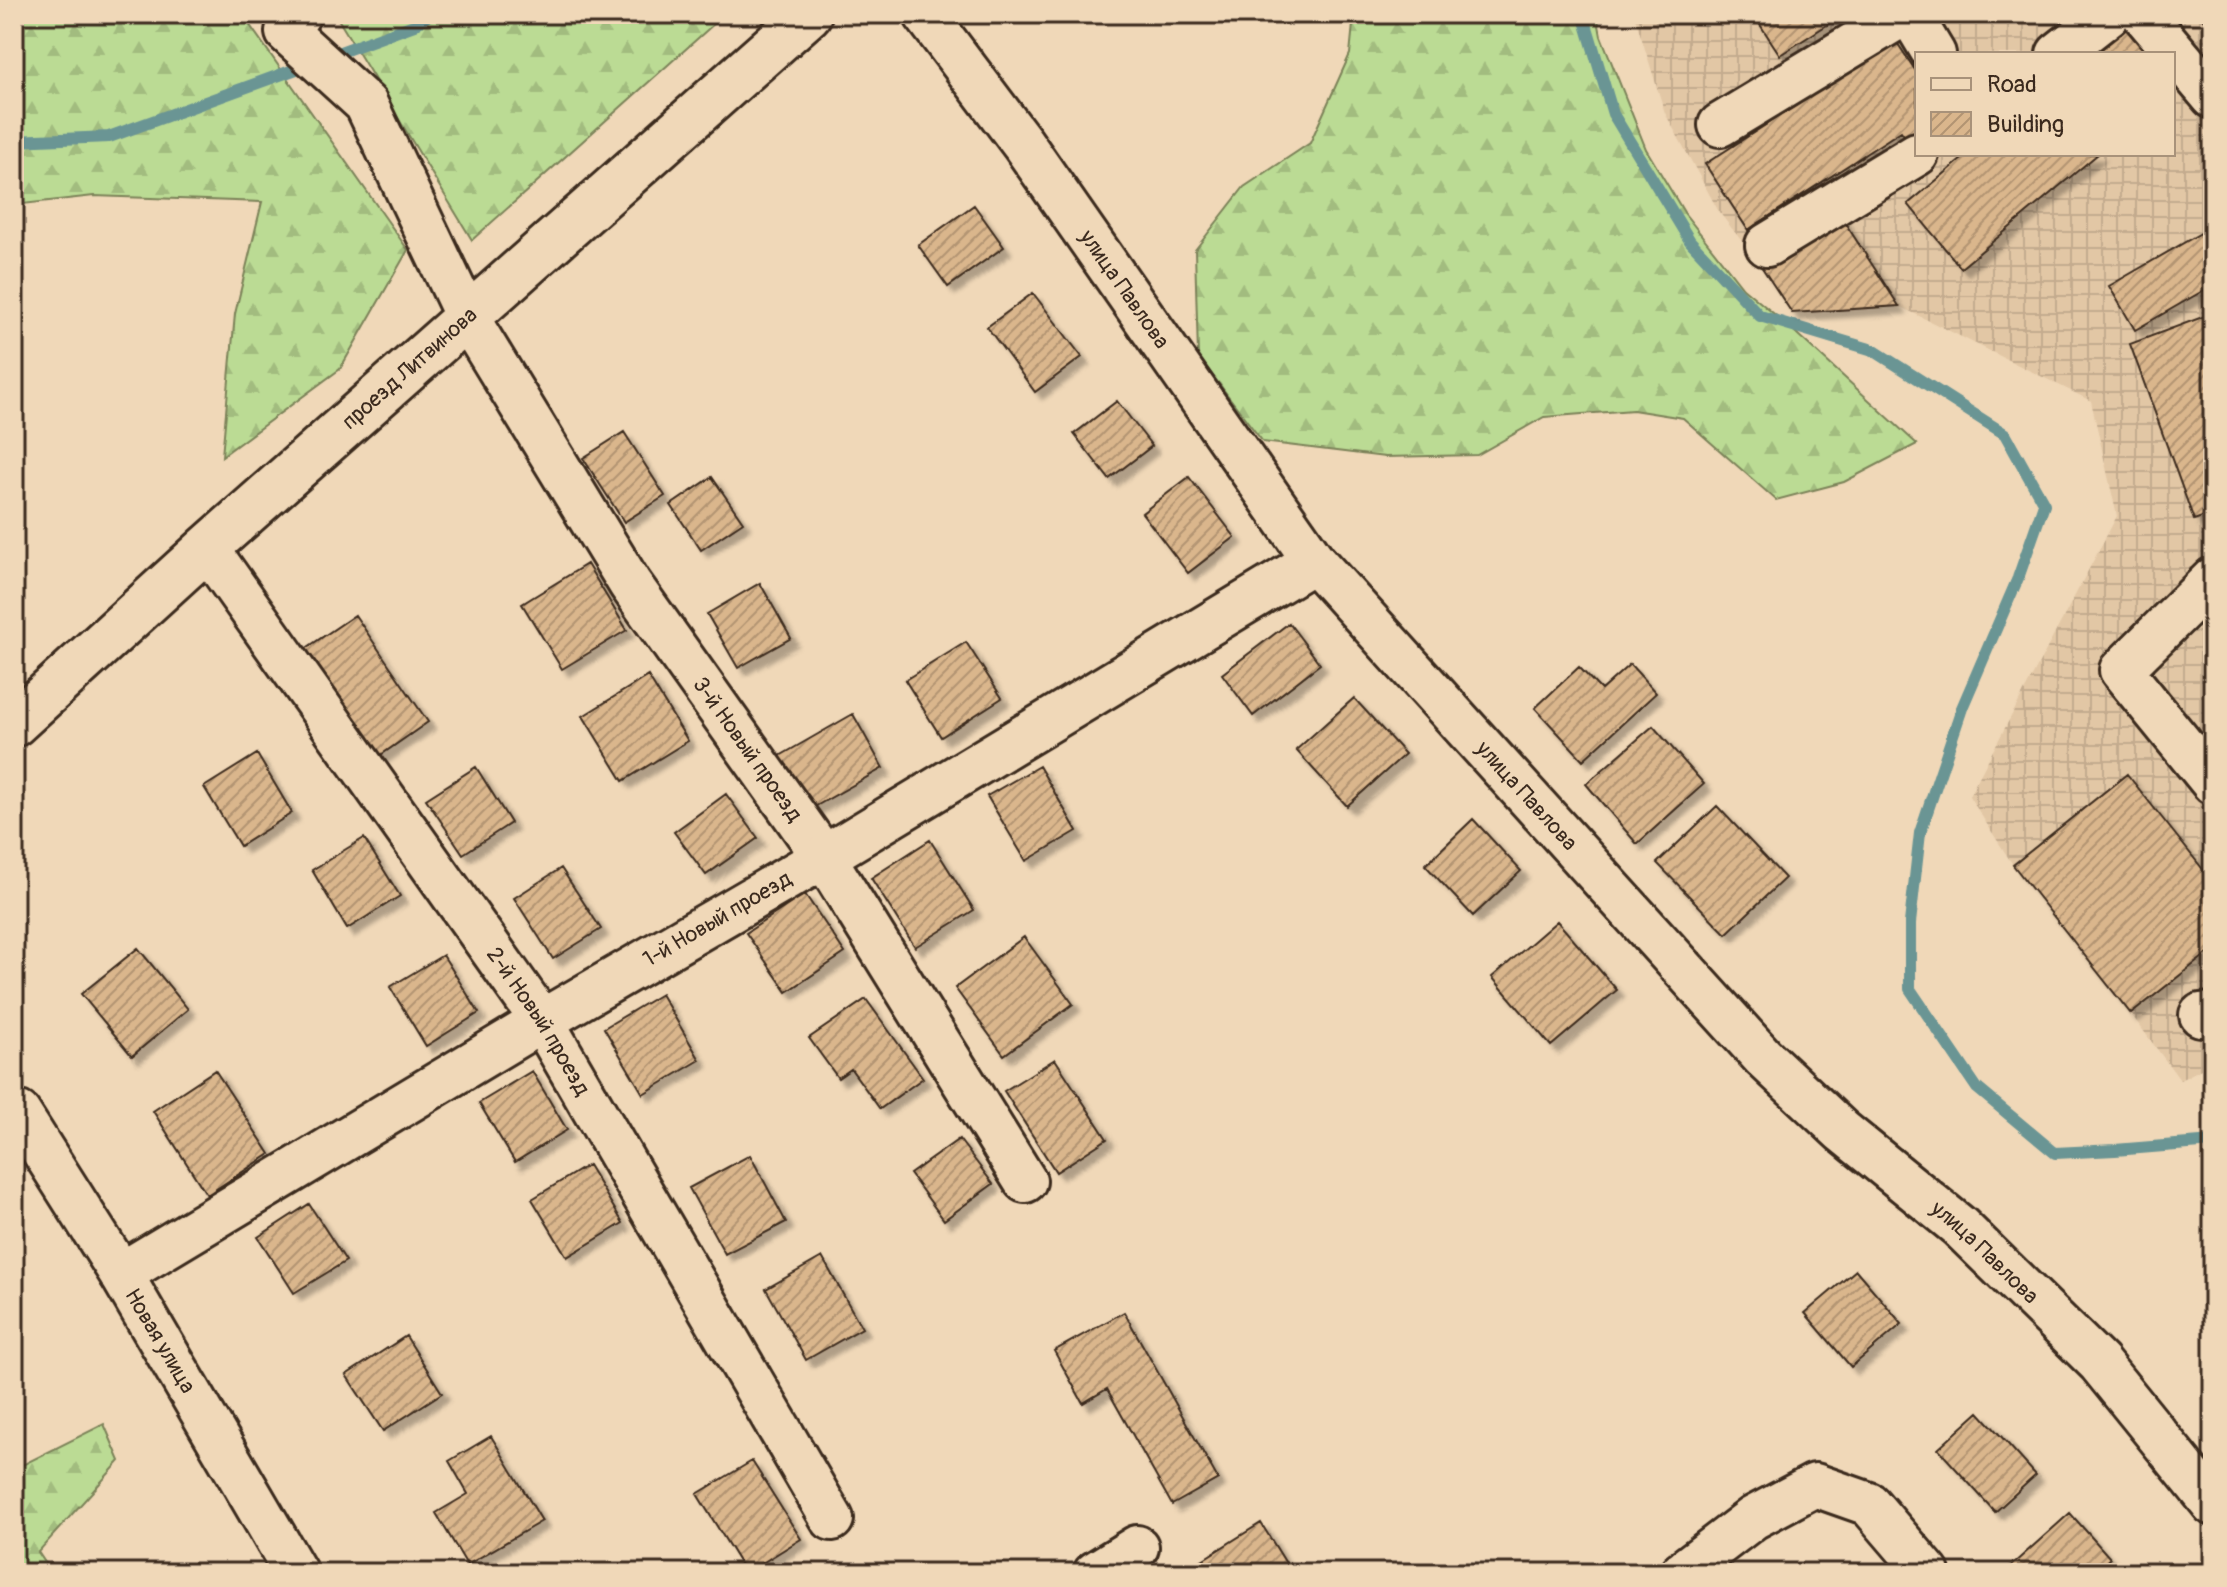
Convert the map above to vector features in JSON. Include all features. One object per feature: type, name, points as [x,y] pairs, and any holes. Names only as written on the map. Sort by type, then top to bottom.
[{"type":"main road","name":"проезд Литвинова","points":[[14,724],[207,548],[809,14]]},
{"type":"street","name":"3-й Новый проезд","points":[[299,14],[287,32],[366,104],[467,317],[630,584],[824,857],[1025,1181]]},
{"type":"street","name":"улица Павлова","points":[[925,14],[1023,144],[1314,561],[1763,1057],[1842,1131],[1959,1226],[2099,1363],[2213,1504]]},
{"type":"street","points":[[1720,125],[1907,14],[1933,52]]},
{"type":"street","points":[[2061,52],[2109,14]]},
{"type":"street","points":[[2143,14],[2213,97]]},
{"type":"street","points":[[1767,245],[1915,155]]},
{"type":"street","name":"2-й Новый проезд","points":[[207,548],[542,1021],[832,1519]]},
{"type":"street","name":"1-й Новый проезд","points":[[121,1274],[542,1021],[824,857],[1314,561]]},
{"type":"street","points":[[2213,579],[2121,670],[2213,783]]},
{"type":"street","name":"Новая улица","points":[[19,1113],[121,1274],[296,1573]]},
{"type":"street","points":[[1681,1573],[1753,1518],[1815,1485],[1869,1504],[1928,1573]]},
{"type":"street","points":[[1095,1573],[1137,1547]]},
{"type":"shaded area","points":[[1634,14],[2213,14],[2213,1063],[2180,1080],[2013,865],[1969,796],[2117,516],[2091,401],[1899,306],[1792,313],[1759,263],[1719,212],[1665,113]]},
{"type":"green space","points":[[14,14],[242,14],[408,250],[340,369],[222,456],[235,314],[262,202],[94,196],[14,205]]},
{"type":"green space","points":[[335,14],[725,14],[472,240]]},
{"type":"green space","points":[[1354,14],[1597,14],[1601,36],[1646,149],[1685,214],[1743,288],[1917,444],[1844,482],[1776,500],[1683,418],[1633,410],[1544,417],[1477,455],[1385,457],[1263,442],[1198,356],[1195,250],[1244,187],[1310,143],[1350,54]]},
{"type":"green space","points":[[104,1424],[120,1461],[38,1552],[52,1573],[14,1573],[14,1469]]},
{"type":"building","points":[[1753,14],[1844,14],[1780,55]]},
{"type":"building","points":[[2199,14],[2213,14],[2213,31]]},
{"type":"building","points":[[2127,22],[2151,52],[2090,52]]},
{"type":"building","points":[[1896,41],[1915,70],[1915,142],[1911,145],[1901,131],[1748,230],[1705,164]]},
{"type":"building","points":[[1966,156],[2096,156],[1961,268],[1908,204]]},
{"type":"building","points":[[974,205],[1004,247],[948,287],[918,245]]},
{"type":"building","points":[[1838,212],[1899,306],[1792,313],[1759,263]]},
{"type":"building","points":[[2213,226],[2213,285],[2135,330],[2109,286]]},
{"type":"building","points":[[1033,293],[1082,357],[1035,392],[987,327]]},
{"type":"building","points":[[2205,316],[2213,339],[2213,513],[2194,520],[2130,344]]},
{"type":"building","points":[[1117,401],[1152,446],[1109,479],[1074,434]]},
{"type":"building","points":[[624,432],[665,496],[624,522],[583,458]]},
{"type":"building","points":[[712,477],[743,522],[701,550],[671,505]]},
{"type":"building","points":[[1189,477],[1235,537],[1188,573],[1142,513]]},
{"type":"building","points":[[587,564],[627,630],[562,669],[522,604]]},
{"type":"building","points":[[760,583],[791,638],[738,668],[707,614]]},
{"type":"building","points":[[355,615],[428,722],[375,759],[302,651]]},
{"type":"building","points":[[1289,623],[1320,664],[1253,716],[1222,674]]},
{"type":"building","points":[[966,642],[1002,698],[941,737],[905,680]]},
{"type":"building","points":[[1630,664],[1656,693],[1583,760],[1535,708],[1579,667],[1601,690]]},
{"type":"building","points":[[648,676],[688,741],[623,781],[583,716]]},
{"type":"building","points":[[1354,698],[1405,754],[1347,806],[1296,750]]},
{"type":"building","points":[[853,714],[883,768],[809,810],[778,757]]},
{"type":"building","points":[[1653,726],[1704,784],[1637,844],[1586,784]]},
{"type":"building","points":[[257,754],[292,813],[240,846],[204,787]]},
{"type":"building","points":[[1039,766],[1077,831],[1026,861],[987,796]]},
{"type":"building","points":[[476,767],[511,823],[463,854],[426,799]]},
{"type":"building","points":[[2127,774],[2213,882],[2213,949],[2131,1014],[2013,865]]},
{"type":"building","points":[[726,794],[758,838],[706,875],[674,832]]},
{"type":"building","points":[[1717,806],[1785,878],[1726,934],[1657,863]]},
{"type":"building","points":[[1473,819],[1521,871],[1473,916],[1425,865]]},
{"type":"building","points":[[364,838],[400,896],[347,929],[312,870]]},
{"type":"building","points":[[930,840],[974,910],[915,947],[871,878]]},
{"type":"building","points":[[561,868],[601,929],[553,959],[514,898]]},
{"type":"building","points":[[805,894],[845,953],[787,992],[746,933]]},
{"type":"building","points":[[1557,921],[1617,990],[1551,1046],[1492,977]]},
{"type":"building","points":[[1024,937],[1073,1004],[1004,1055],[955,988]]},
{"type":"building","points":[[138,948],[188,1009],[132,1056],[81,994]]},
{"type":"building","points":[[443,955],[479,1013],[426,1046],[390,987]]},
{"type":"building","points":[[661,994],[700,1060],[643,1094],[604,1028]]},
{"type":"building","points":[[866,999],[923,1078],[880,1109],[851,1069],[838,1078],[809,1038]]},
{"type":"building","points":[[1055,1059],[1107,1139],[1056,1172],[1004,1091]]},
{"type":"building","points":[[215,1070],[270,1154],[207,1195],[153,1111]]},
{"type":"building","points":[[532,1071],[567,1130],[515,1162],[479,1103]]},
{"type":"building","points":[[959,1139],[993,1184],[944,1220],[910,1174]]},
{"type":"building","points":[[750,1155],[786,1222],[725,1254],[689,1188]]},
{"type":"building","points":[[588,1165],[623,1223],[567,1257],[532,1199]]},
{"type":"building","points":[[309,1204],[346,1261],[294,1293],[258,1237]]},
{"type":"building","points":[[822,1257],[862,1328],[806,1360],[766,1289]]},
{"type":"building","points":[[1856,1270],[1902,1324],[1851,1367],[1805,1313]]},
{"type":"building","points":[[1124,1312],[1218,1479],[1172,1505],[1107,1389],[1083,1403],[1054,1351]]},
{"type":"building","points":[[406,1336],[442,1393],[383,1431],[346,1375]]},
{"type":"building","points":[[1979,1412],[2036,1475],[1995,1512],[1938,1449]]},
{"type":"building","points":[[491,1436],[542,1521],[467,1565],[436,1513],[468,1494],[449,1461]]},
{"type":"building","points":[[752,1461],[801,1539],[746,1573],[697,1494]]},
{"type":"building","points":[[2070,1513],[2110,1558],[2094,1573],[2003,1573]]},
{"type":"building","points":[[1261,1523],[1287,1565],[1274,1573],[1199,1573],[1194,1565]]},
{"type":"waterway","points":[[327,57],[414,25],[430,14]]},
{"type":"waterway","points":[[1583,14],[1613,114],[1690,241],[1760,316],[1873,350],[2005,434],[2044,504],[2018,578],[1962,708],[1920,833],[1910,923],[1910,989],[1977,1088],[2055,1153],[2213,1142]]},
{"type":"waterway","points":[[14,141],[109,137],[310,64]]}]
